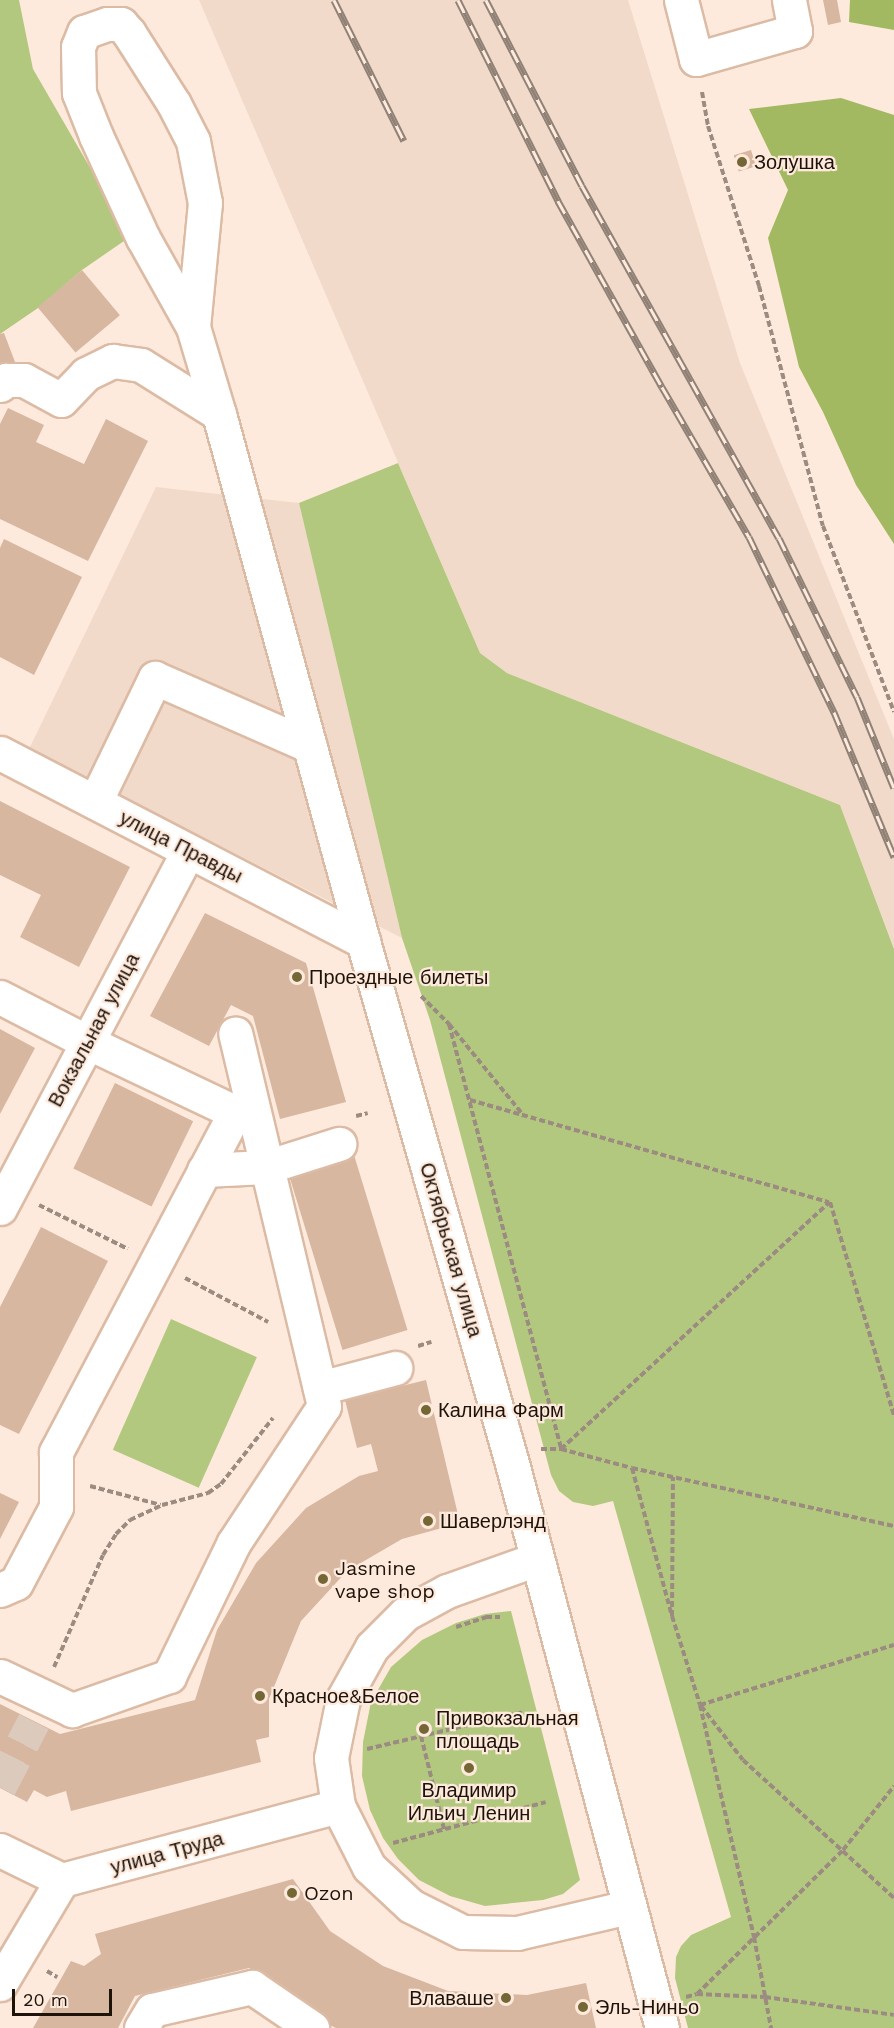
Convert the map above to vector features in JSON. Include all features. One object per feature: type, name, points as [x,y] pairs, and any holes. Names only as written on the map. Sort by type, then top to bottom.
[{"type":"street","points":[[681,0],[696,58],[795,31],[789,0]]},
{"type":"street","points":[[107,24],[121,24],[129,33],[174,104],[193,141],[204,203],[193,327],[143,237],[96,136],[79,93],[78,47],[84,32],[107,24]]},
{"type":"street","name":"Октябрьская улица","points":[[193,327],[537,1559]]},
{"type":"street","points":[[0,385],[6,380],[24,380],[61,400],[86,374],[113,361],[141,365],[219,414]]},
{"type":"street","points":[[95,802],[155,678],[310,746]]},
{"type":"street","name":"улица Правды","points":[[0,753],[363,941]]},
{"type":"street","name":"Вокзальная улица","points":[[0,1208],[188,851]]},
{"type":"street","points":[[0,997],[87,1042],[245,1117]]},
{"type":"street","points":[[0,1676],[40,1709],[72,1710],[169,1676],[233,1544],[324,1406],[266,1167],[245,1117],[235,1033]]},
{"type":"street","points":[[0,1590],[16,1583],[56,1507],[56,1452],[204,1170],[245,1117]]},
{"type":"street","points":[[204,1170],[266,1167],[339,1144]]},
{"type":"street","points":[[320,1388],[395,1368]]},
{"type":"street","points":[[629,1907],[517,1933],[463,1932],[411,1906],[369,1867],[338,1806],[331,1758],[343,1699],[372,1647],[405,1614],[447,1591],[537,1559],[662,2028]]},
{"type":"street","name":"улица Труда","points":[[62,1881],[338,1806]]},
{"type":"street","points":[[0,1850],[62,1881],[0,1984]]},
{"type":"street","points":[[141,2028],[152,2010],[252,1987],[312,2028]]},
{"type":"path","points":[[696,58],[708,126],[759,286],[823,526],[894,712]]},
{"type":"path","points":[[421,996],[449,1023],[524,1116]]},
{"type":"path","points":[[449,1023],[561,1449]]},
{"type":"path","points":[[470,1100],[830,1202]]},
{"type":"path","points":[[561,1449],[830,1202]]},
{"type":"path","points":[[830,1202],[894,1416]]},
{"type":"path","points":[[40,1709],[50,1674],[103,1554],[116,1534],[130,1520],[162,1505],[208,1493],[221,1484],[295,1390],[320,1388]]},
{"type":"path","points":[[540,1449],[561,1449],[632,1468],[894,1526]]},
{"type":"path","points":[[632,1468],[672,1616],[700,1705],[754,1937],[771,2028]]},
{"type":"path","points":[[672,1616],[673,1477]]},
{"type":"path","points":[[56,1479],[162,1505]]},
{"type":"path","points":[[448,1630],[486,1617],[500,1617]]},
{"type":"path","points":[[700,1705],[894,1645]]},
{"type":"path","points":[[700,1705],[743,1760],[894,1898]]},
{"type":"path","points":[[365,1749],[524,1712]]},
{"type":"path","points":[[421,1736],[444,1829]]},
{"type":"path","points":[[365,1758],[366,1743]]},
{"type":"path","points":[[697,1994],[843,1850],[894,1786]]},
{"type":"path","points":[[391,1844],[546,1802]]},
{"type":"path","points":[[386,1836],[396,1851]]},
{"type":"path","points":[[45,1969],[57,1977]]},
{"type":"path","points":[[686,1997],[697,1994],[765,1997],[894,2015]]},
{"type":"shaded area","points":[[199,0],[628,0],[740,363],[894,739],[894,948],[840,805],[507,673],[480,653]]},
{"type":"shaded area","points":[[156,487],[299,503],[402,938],[29,749]]},
{"type":"green space","points":[[0,0],[19,0],[33,69],[118,216],[124,241],[82,270],[38,308],[0,334]]},
{"type":"green space","points":[[850,0],[894,0],[894,30],[849,22]]},
{"type":"green space","points":[[841,98],[894,115],[894,544],[856,485],[823,412],[799,367],[768,238],[788,190],[749,109]]},
{"type":"green space","points":[[398,463],[480,653],[507,673],[840,805],[894,949],[894,2028],[688,2028],[675,1978],[676,1957],[681,1946],[691,1935],[731,1917],[613,1501],[593,1506],[573,1502],[559,1491],[551,1475],[430,1020],[402,938],[299,503]]},
{"type":"green space","points":[[171,1319],[257,1357],[199,1488],[113,1450]]},
{"type":"green space","points":[[511,1611],[580,1880],[563,1894],[543,1900],[485,1906],[450,1896],[419,1880],[398,1859],[383,1838],[370,1810],[362,1776],[363,1742],[371,1702],[391,1667],[422,1640],[456,1623],[485,1614]]},
{"type":"building","points":[[823,0],[837,0],[841,22],[828,25]]},
{"type":"building","points":[[751,150],[756,166],[739,172],[734,155]]},
{"type":"building","points":[[82,270],[120,315],[75,352],[38,307]]},
{"type":"building","points":[[4,333],[15,362],[0,368],[0,334]]},
{"type":"building","points":[[8,408],[44,425],[36,442],[84,464],[106,419],[148,441],[88,561],[0,519],[0,424]]},
{"type":"building","points":[[4,539],[82,577],[34,675],[0,657],[0,548]]},
{"type":"building","points":[[0,801],[130,867],[79,967],[20,937],[41,895],[0,875]]},
{"type":"building","points":[[205,913],[306,963],[346,1102],[280,1119],[253,1016],[231,1005],[209,1046],[150,1016]]},
{"type":"building","points":[[0,1029],[35,1048],[0,1114]]},
{"type":"building","points":[[115,1083],[193,1121],[152,1207],[73,1168]]},
{"type":"building","points":[[354,1155],[408,1330],[342,1350],[289,1175]]},
{"type":"building","points":[[41,1227],[108,1261],[19,1434],[0,1425],[0,1307]]},
{"type":"building","points":[[426,1380],[460,1523],[402,1539],[347,1571],[301,1621],[269,1699],[269,1737],[256,1740],[261,1762],[71,1811],[66,1791],[47,1797],[34,1790],[27,1802],[0,1788],[0,1704],[60,1734],[195,1700],[217,1630],[256,1563],[306,1508],[359,1476],[378,1471],[371,1444],[357,1448],[345,1400]]},
{"type":"building","points":[[0,1493],[19,1502],[0,1539]]},
{"type":"building","points":[[293,1879],[330,1931],[383,1966],[448,1991],[527,1995],[586,1983],[596,2028],[336,2028],[315,2018],[249,1968],[135,1996],[118,2028],[33,2028],[71,1961],[84,1966],[101,1954],[95,1934]]},
{"type":"tunnel","points":[[0,1787],[34,1721]]},
{"type":"railway","points":[[334,0],[404,141]]},
{"type":"railway","points":[[458,0],[558,201],[749,537],[834,712],[894,857]]},
{"type":"railway","points":[[486,0],[582,186],[779,538],[857,697],[894,788]]},
{"type":"place","name":"Золушка","points":[[742,162]]},
{"type":"place","name":"Проездные билеты","points":[[297,977]]},
{"type":"place","name":"Калина Фарм","points":[[426,1410]]},
{"type":"place","name":"Шаверлэнд","points":[[428,1521]]},
{"type":"place","name":"Jasmine vape shop","points":[[323,1579]]},
{"type":"place","name":"Красное&Белое","points":[[260,1696]]},
{"type":"place","name":"Привокзальная площадь","points":[[424,1729]]},
{"type":"place","name":"Владимир Ильич Ленин","points":[[469,1768]]},
{"type":"place","name":"Ozon","points":[[292,1893]]},
{"type":"place","name":"Влаваше","points":[[506,1998]]},
{"type":"place","name":"Эль-Ниньо","points":[[583,2007]]}]
